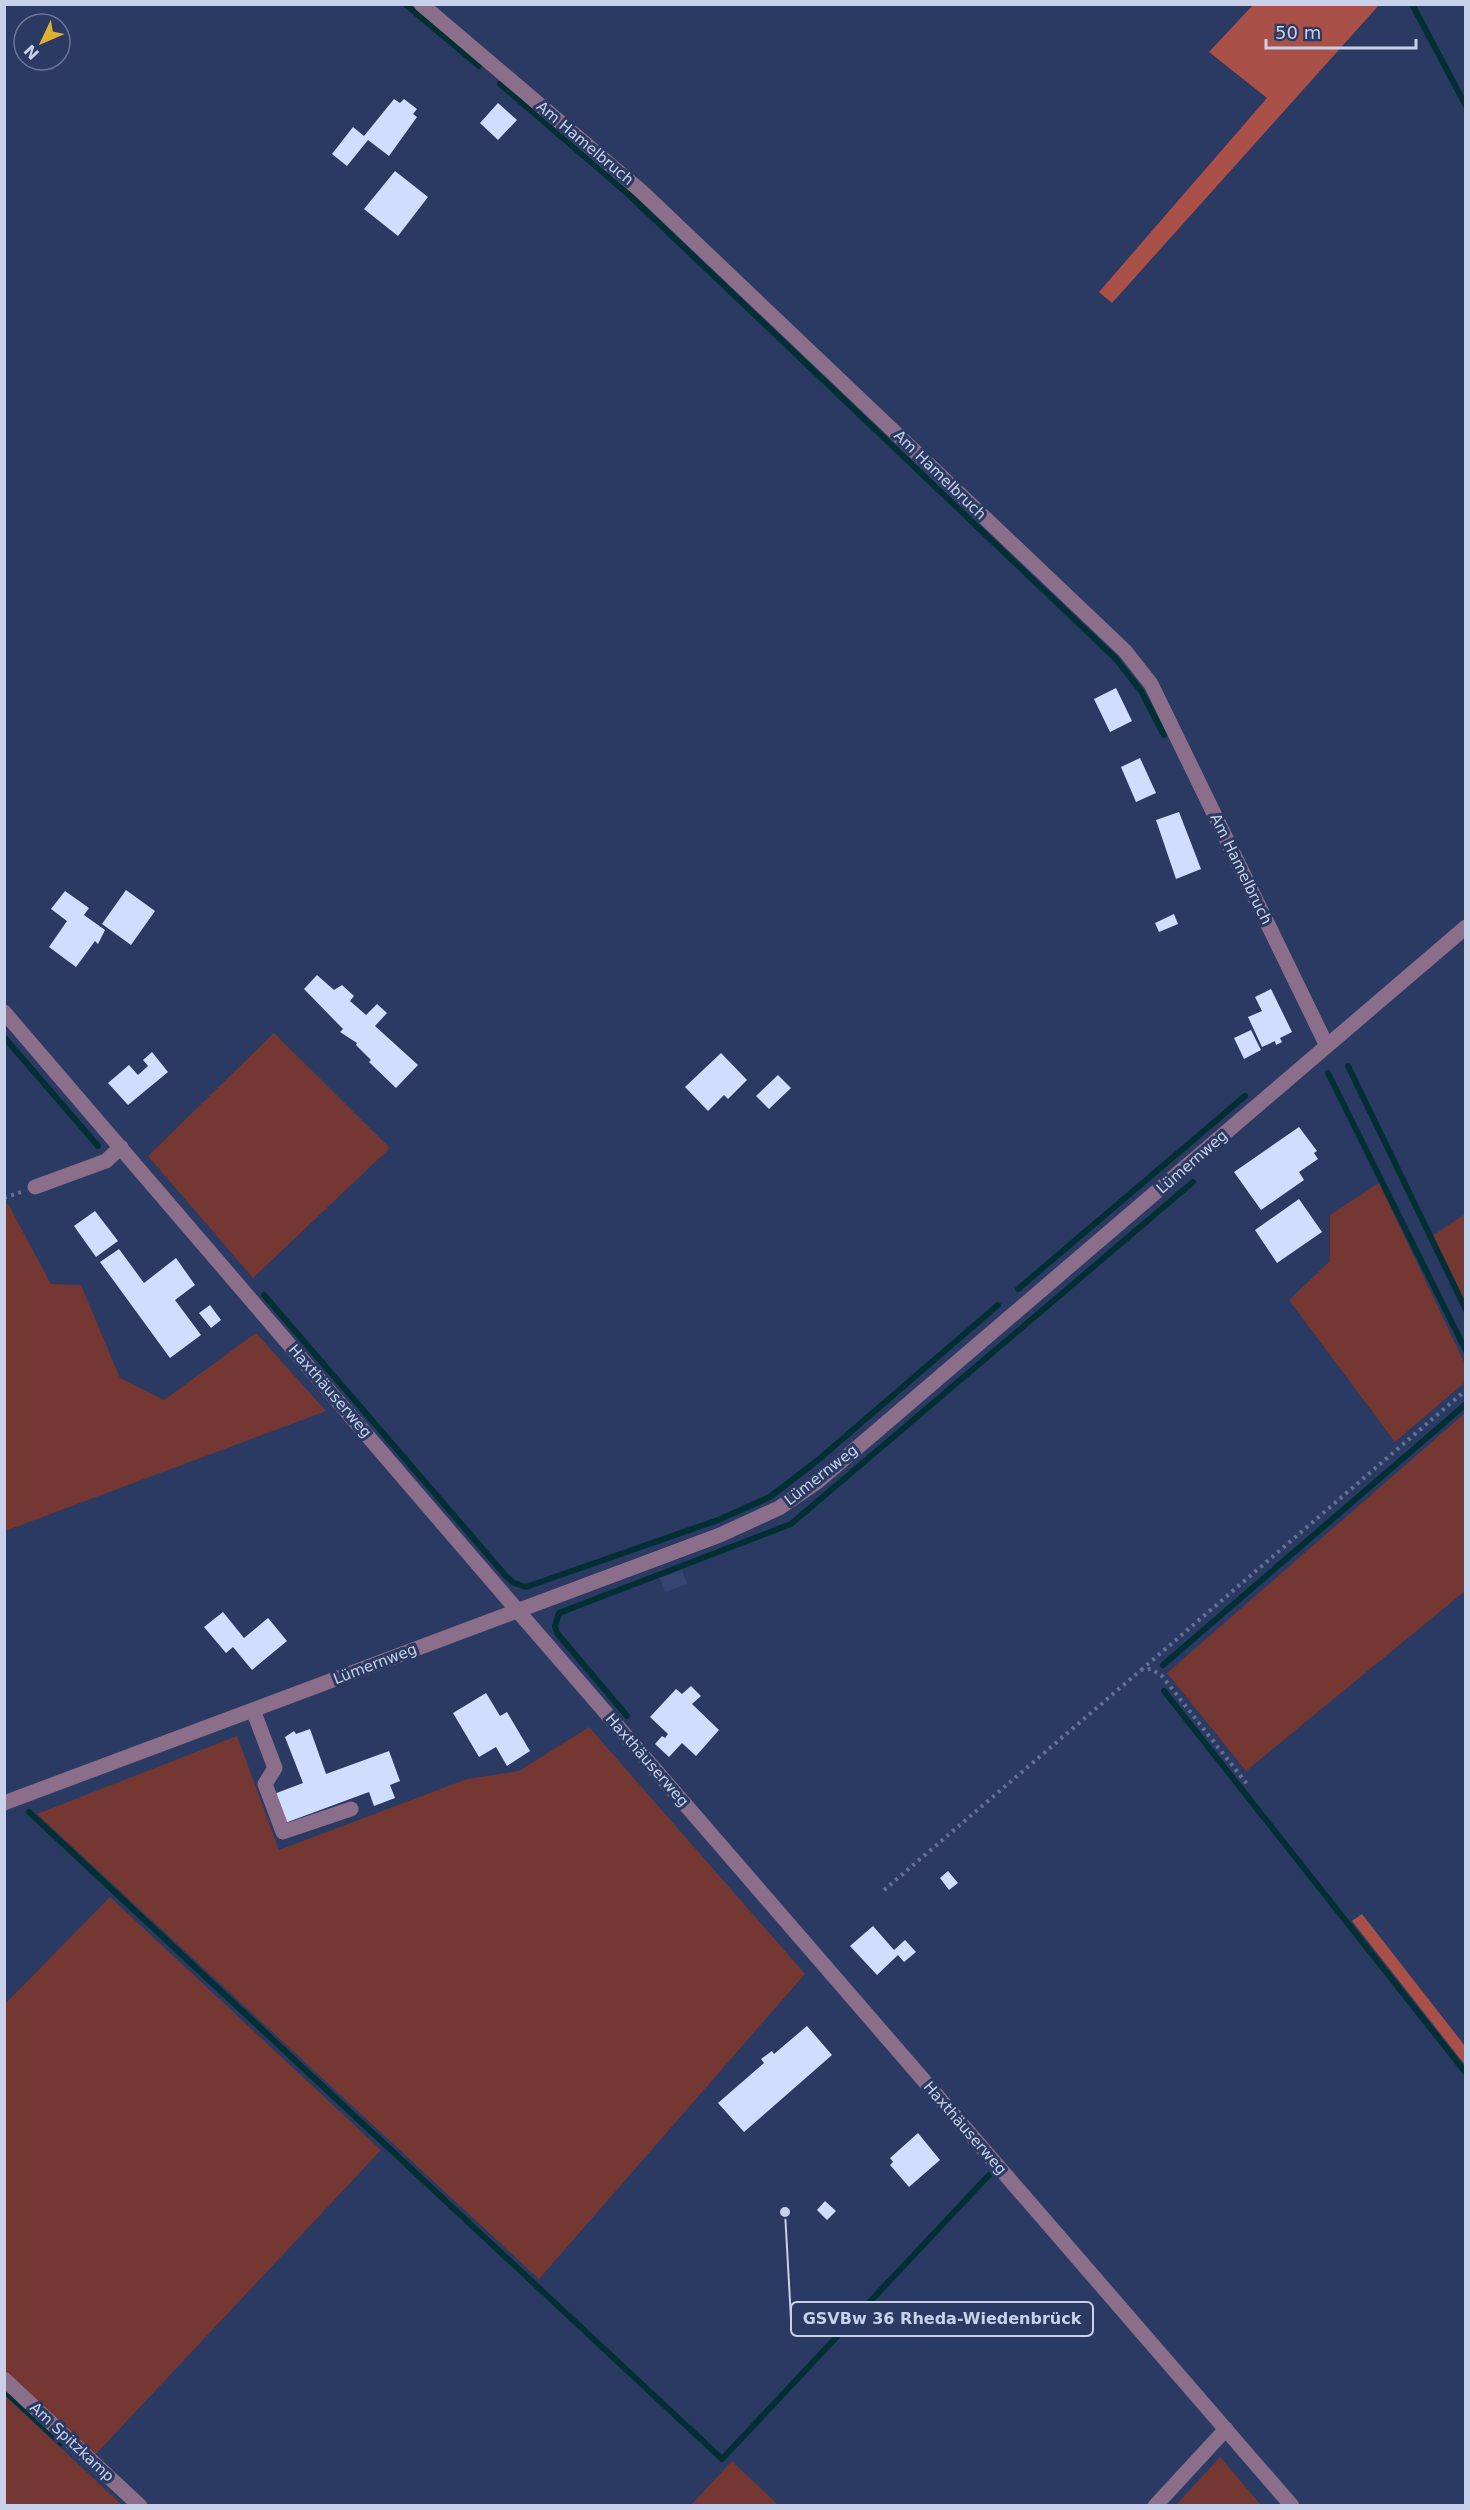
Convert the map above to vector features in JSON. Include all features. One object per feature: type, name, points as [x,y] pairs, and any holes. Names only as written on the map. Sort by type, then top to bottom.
[{"type":"street","name":"Am Hamelbruch","points":[[421,4],[641,190],[1125,651],[1151,684],[1327,1046]]},
{"type":"street","name":"Lümernweg","points":[[4,1803],[720,1535],[779,1508],[817,1482],[1466,927]]},
{"type":"street","name":"Haxthäuserweg","points":[[4,1012],[517,1610],[1292,2505]]},
{"type":"street","points":[[35,1187],[106,1161],[121,1147]]},
{"type":"street","points":[[254,1710],[275,1768],[265,1785],[283,1832],[351,1809]]},
{"type":"street","name":"Am Spitzkamp","points":[[4,2379],[140,2505]]},
{"type":"street","points":[[1155,2505],[1226,2429]]},
{"type":"path","points":[[884,1890],[1466,1390]]},
{"type":"path","points":[[1141,1670],[1151,1670],[1162,1676],[1247,1784]]},
{"type":"shaded area","points":[[1253,5],[1379,5],[1112,303],[1099,292],[1267,98],[1209,52]]},
{"type":"shaded area","points":[[274,1033],[390,1148],[253,1278],[148,1156]]},
{"type":"shaded area","points":[[1379,1183],[1465,1364],[1465,1382],[1395,1442],[1289,1300],[1330,1261],[1330,1215]]},
{"type":"shaded area","points":[[8,1204],[51,1284],[81,1285],[120,1378],[164,1400],[256,1333],[326,1411],[5,1531],[4,1205]]},
{"type":"shaded area","points":[[1465,1214],[1465,1306],[1432,1236]]},
{"type":"shaded area","points":[[1465,1413],[1465,1591],[1246,1771],[1167,1673]]},
{"type":"shaded area","points":[[682,1570],[687,1584],[665,1592],[660,1578]]},
{"type":"shaded area","points":[[589,1727],[805,1974],[539,2279],[37,1814],[237,1736],[279,1850],[467,1779],[519,1771]]},
{"type":"shaded area","points":[[110,1897],[381,2150],[95,2455],[5,2371],[4,2005]]},
{"type":"shaded area","points":[[1362,1914],[1465,2046],[1465,2065],[1352,1921]]},
{"type":"shaded area","points":[[5,2396],[122,2505],[5,2505]]},
{"type":"shaded area","points":[[1220,2457],[1261,2505],[1176,2505]]},
{"type":"shaded area","points":[[732,2461],[778,2505],[691,2505]]},
{"type":"building","points":[[394,99],[400,103],[404,99],[417,109],[413,114],[417,117],[389,156],[368,140],[347,166],[332,154],[353,127],[364,136]]},
{"type":"building","points":[[498,103],[517,120],[498,140],[480,123]]},
{"type":"building","points":[[395,171],[428,197],[398,236],[364,209]]},
{"type":"building","points":[[1116,688],[1132,721],[1110,732],[1094,699]]},
{"type":"building","points":[[1140,758],[1156,793],[1136,802],[1121,767]]},
{"type":"building","points":[[1179,812],[1201,869],[1176,879],[1156,820]]},
{"type":"building","points":[[126,890],[155,911],[131,945],[102,924]]},
{"type":"building","points":[[65,891],[89,908],[84,915],[105,930],[98,944],[95,941],[76,967],[49,947],[67,921],[51,909]]},
{"type":"building","points":[[1174,914],[1178,924],[1159,932],[1155,923]]},
{"type":"building","points":[[317,975],[334,990],[342,985],[354,996],[350,1001],[366,1015],[377,1004],[387,1013],[375,1026],[418,1065],[396,1088],[369,1062],[371,1060],[356,1045],[357,1043],[340,1032],[343,1029],[304,989]]},
{"type":"building","points":[[1271,989],[1292,1032],[1280,1038],[1282,1042],[1276,1045],[1275,1041],[1262,1047],[1248,1017],[1262,1011],[1255,997]]},
{"type":"building","points":[[1251,1030],[1261,1050],[1244,1059],[1234,1038]]},
{"type":"building","points":[[152,1052],[168,1072],[128,1105],[108,1083],[129,1065],[138,1075],[148,1066],[143,1060]]},
{"type":"building","points":[[721,1053],[747,1080],[728,1099],[724,1095],[708,1111],[685,1087]]},
{"type":"building","points":[[778,1075],[791,1088],[769,1109],[756,1096]]},
{"type":"building","points":[[1299,1127],[1317,1151],[1314,1153],[1318,1159],[1299,1172],[1304,1180],[1261,1210],[1234,1172]]},
{"type":"building","points":[[1299,1199],[1322,1232],[1277,1263],[1255,1230]]},
{"type":"building","points":[[95,1211],[118,1241],[96,1257],[74,1226]]},
{"type":"building","points":[[119,1249],[144,1283],[176,1258],[195,1285],[175,1300],[201,1335],[170,1358],[100,1262]]},
{"type":"building","points":[[210,1305],[221,1320],[211,1328],[199,1313]]},
{"type":"building","points":[[223,1612],[244,1638],[268,1618],[287,1641],[252,1670],[233,1647],[226,1653],[204,1627]]},
{"type":"building","points":[[691,1686],[701,1696],[692,1704],[719,1730],[696,1756],[682,1743],[669,1757],[655,1744],[662,1736],[665,1738],[668,1734],[650,1717],[676,1689],[682,1694]]},
{"type":"building","points":[[486,1693],[500,1716],[507,1712],[530,1751],[507,1766],[496,1747],[479,1757],[453,1713]]},
{"type":"building","points":[[310,1729],[326,1774],[389,1751],[400,1781],[390,1785],[395,1798],[374,1806],[369,1792],[285,1823],[274,1794],[303,1783],[285,1737],[294,1731],[296,1734]]},
{"type":"building","points":[[948,1871],[958,1883],[949,1890],[940,1878]]},
{"type":"building","points":[[873,1926],[894,1950],[905,1940],[916,1952],[904,1962],[898,1955],[877,1975],[850,1946]]},
{"type":"building","points":[[807,2026],[832,2055],[744,2132],[718,2103],[764,2063],[761,2059],[772,2051],[774,2054]]},
{"type":"building","points":[[918,2133],[940,2160],[909,2187],[890,2165],[893,2162],[890,2158]]},
{"type":"building","points":[[825,2201],[836,2211],[827,2220],[817,2210]]},
{"type":"waterway","points":[[405,4],[479,66]]},
{"type":"waterway","points":[[1412,4],[1466,106]]},
{"type":"waterway","points":[[500,84],[628,194],[1115,658],[1141,691],[1164,735]]},
{"type":"waterway","points":[[4,1037],[98,1146]]},
{"type":"waterway","points":[[1348,1066],[1466,1310]]},
{"type":"waterway","points":[[1328,1073],[1466,1351]]},
{"type":"waterway","points":[[1018,1289],[1245,1096]]},
{"type":"waterway","points":[[627,1716],[557,1633],[555,1626],[559,1613],[791,1524],[1193,1182]]},
{"type":"waterway","points":[[264,1295],[506,1576],[514,1583],[526,1587],[718,1520],[770,1497],[818,1460],[998,1305]]},
{"type":"waterway","points":[[1163,1665],[1466,1404]]},
{"type":"waterway","points":[[1164,1691],[1466,2073]]},
{"type":"waterway","points":[[29,1812],[722,2459],[989,2175]]},
{"type":"waterway","points":[[4,2390],[61,2443]]},
{"type":"place","name":"GSVBw 36 Rheda-Wiedenbrück","points":[[785,2212]]}]
